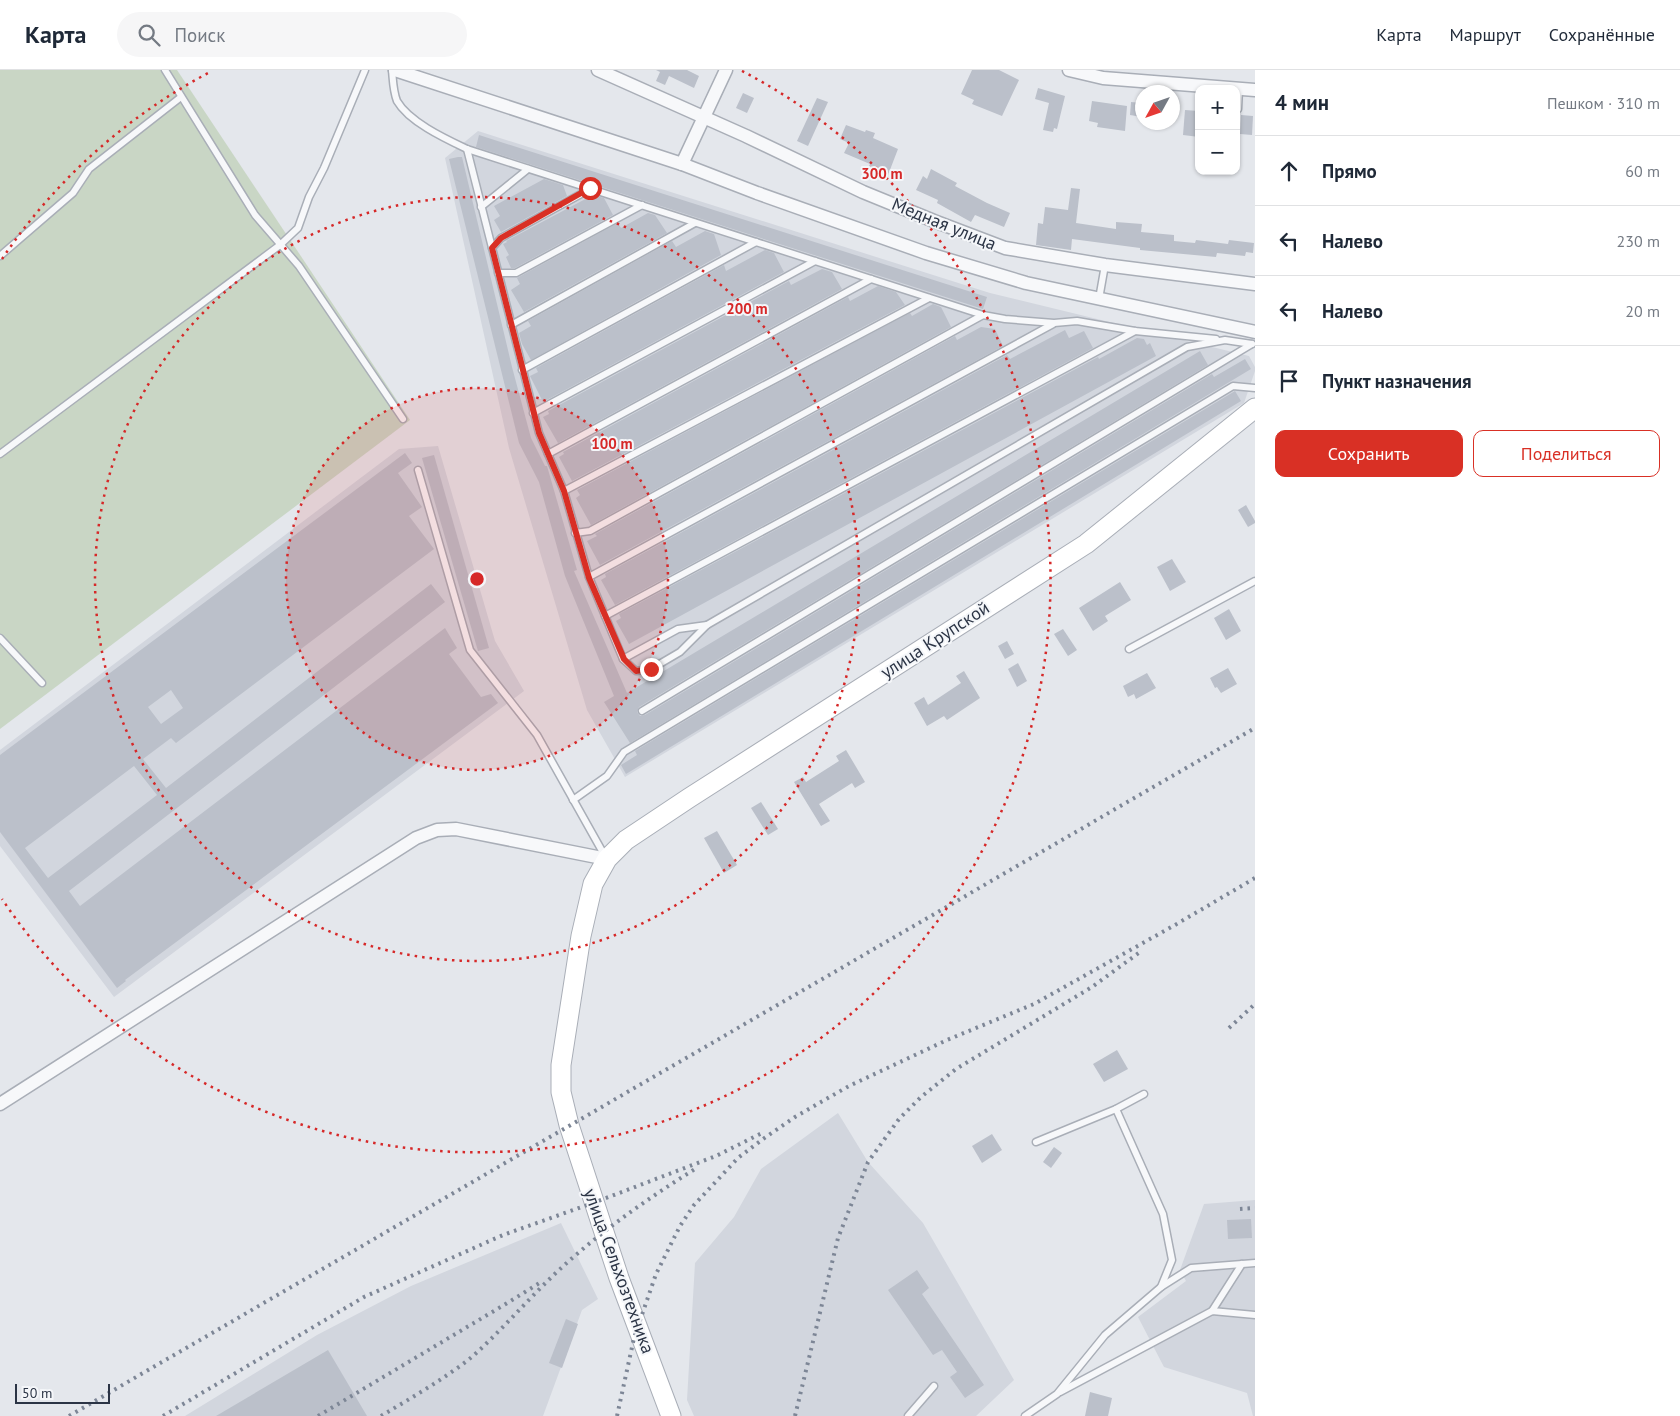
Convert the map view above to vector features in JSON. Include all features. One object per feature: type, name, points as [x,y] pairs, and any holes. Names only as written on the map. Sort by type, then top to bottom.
[{"type":"main road","name":"улица Крупской","points":[[569,1125],[561,1092],[560,1065],[580,936],[593,884],[607,859],[626,840],[689,798],[1086,544],[1255,408]]},
{"type":"main road","name":"улица Сельхозтехника","points":[[569,1125],[618,1278],[671,1416]]},
{"type":"street","points":[[394,70],[682,164],[757,193],[926,253],[1026,283],[1099,299],[1254,340]]},
{"type":"street","name":"Медная улица","points":[[598,70],[862,192],[1005,248],[1105,265],[1255,284]]},
{"type":"street","points":[[682,164],[726,70]]},
{"type":"street","points":[[1069,70],[1112,79],[1197,85]]},
{"type":"street","points":[[1240,88],[1255,90]]},
{"type":"street","points":[[0,1104],[416,838],[437,830],[456,829],[607,859]]},
{"type":"lane","points":[[165,70],[255,215],[300,266],[403,419]]},
{"type":"lane","points":[[0,454],[280,245],[298,228],[309,197],[324,168],[365,70]]},
{"type":"lane","points":[[394,70],[394,90],[398,102],[412,117],[436,135],[467,149],[983,315],[1054,324],[1077,321],[1135,331],[1225,340],[1254,340]]},
{"type":"lane","points":[[0,256],[73,193],[89,170],[181,97]]},
{"type":"lane","points":[[467,149],[539,433],[564,491],[589,578],[624,659],[636,671],[651,669],[680,652],[707,625],[1187,348],[1225,340]]},
{"type":"lane","points":[[481,207],[528,169]]},
{"type":"lane","points":[[492,248],[501,238],[590,188]]},
{"type":"lane","points":[[498,273],[516,273],[642,205]]},
{"type":"lane","points":[[511,325],[695,222]]},
{"type":"lane","points":[[522,370],[756,242]]},
{"type":"lane","points":[[533,413],[815,261]]},
{"type":"lane","points":[[1099,299],[1105,265]]},
{"type":"lane","points":[[548,454],[872,279]]},
{"type":"lane","points":[[564,491],[929,298]]},
{"type":"lane","points":[[575,533],[590,531],[983,315]]},
{"type":"lane","points":[[589,578],[1054,324]]},
{"type":"lane","points":[[605,616],[1135,331]]},
{"type":"lane","points":[[642,711],[1254,340]]},
{"type":"lane","points":[[573,800],[607,776],[624,752],[632,747],[1233,386],[1255,388]]},
{"type":"lane","points":[[418,470],[470,650],[537,735],[607,859]]},
{"type":"lane","points":[[1129,649],[1255,581]]},
{"type":"lane","points":[[624,659],[678,629],[707,625]]},
{"type":"lane","points":[[0,638],[42,683]]},
{"type":"lane","points":[[1036,1142],[1116,1110],[1144,1094]]},
{"type":"lane","points":[[1116,1110],[1163,1214],[1172,1260],[1162,1287]]},
{"type":"lane","points":[[1057,1394],[1105,1335],[1162,1287],[1191,1268],[1255,1263]]},
{"type":"lane","points":[[1025,1416],[1057,1394],[1212,1311],[1242,1264]]},
{"type":"lane","points":[[1212,1311],[1255,1315]]},
{"type":"lane","points":[[908,1416],[934,1386]]},
{"type":"shaded area","points":[[478,131],[990,293],[1249,356],[1255,371],[1244,403],[625,777],[587,710],[509,448],[445,158]]},
{"type":"shaded area","points":[[438,446],[495,641],[524,691],[114,997],[0,846],[0,750],[399,449]]},
{"type":"shaded area","points":[[838,1113],[868,1162],[923,1223],[1014,1380],[976,1416],[694,1416],[687,1400],[695,1263],[734,1217],[761,1169]]},
{"type":"shaded area","points":[[1255,1200],[1255,1416],[1253,1416],[1247,1393],[1164,1367],[1138,1317],[1186,1281],[1180,1270],[1204,1204]]},
{"type":"shaded area","points":[[561,1223],[598,1299],[582,1310],[543,1416],[185,1416],[317,1335],[411,1286]]},
{"type":"green space","points":[[0,70],[177,70],[410,420],[0,729]]},
{"type":"building","points":[[656,70],[687,70],[699,76],[694,88],[669,76],[665,85],[656,81],[660,72]]},
{"type":"building","points":[[972,70],[999,70],[1019,80],[1002,116],[972,104],[974,100],[961,94]]},
{"type":"building","points":[[1038,88],[1065,96],[1057,129],[1054,128],[1053,132],[1043,130],[1049,103],[1035,99]]},
{"type":"building","points":[[743,93],[754,98],[747,113],[736,108]]},
{"type":"building","points":[[817,98],[828,102],[808,146],[797,141]]},
{"type":"building","points":[[1092,101],[1127,106],[1125,131],[1097,127],[1098,123],[1089,121]]},
{"type":"building","points":[[1131,102],[1135,102],[1135,116],[1130,115]]},
{"type":"building","points":[[1185,110],[1195,111],[1195,136],[1183,135]]},
{"type":"building","points":[[1241,115],[1253,116],[1252,135],[1240,134]]},
{"type":"building","points":[[846,125],[865,132],[866,130],[875,133],[873,138],[898,149],[888,175],[869,166],[870,164],[844,153],[849,143],[840,139]]},
{"type":"building","points":[[479,135],[987,297],[983,309],[476,147]]},
{"type":"building","points":[[462,157],[512,367],[531,438],[545,466],[547,466],[577,570],[574,571],[627,693],[1200,351],[1208,365],[639,707],[637,712],[640,716],[645,715],[1212,374],[1214,377],[1245,359],[1251,369],[630,743],[604,702],[614,696],[565,576],[539,482],[519,443],[449,159]]},
{"type":"building","points":[[931,169],[957,183],[955,186],[1010,213],[1004,227],[975,215],[971,222],[937,203],[938,200],[916,190],[923,176],[927,179]]},
{"type":"building","points":[[544,179],[563,185],[567,196],[501,232],[494,220],[500,216],[494,206]]},
{"type":"building","points":[[1071,188],[1080,189],[1076,223],[1116,229],[1116,222],[1142,224],[1141,232],[1174,235],[1174,241],[1195,243],[1196,240],[1228,244],[1229,240],[1254,243],[1253,253],[1246,252],[1245,256],[1217,253],[1216,257],[1140,250],[1140,248],[1072,239],[1071,250],[1036,245],[1038,223],[1043,224],[1045,207],[1068,210]]},
{"type":"building","points":[[593,195],[604,198],[613,215],[515,268],[511,268],[506,257],[509,255],[503,244],[506,241]]},
{"type":"building","points":[[648,213],[655,215],[667,233],[524,312],[511,290],[520,284],[517,278],[618,223],[621,228]]},
{"type":"building","points":[[705,231],[714,234],[721,255],[531,360],[522,344],[519,333],[531,326],[528,321],[672,241],[676,247]]},
{"type":"building","points":[[765,250],[774,253],[784,272],[543,402],[530,376],[538,372],[536,368],[724,265],[726,271]]},
{"type":"building","points":[[822,269],[832,272],[842,289],[558,443],[543,417],[549,414],[548,411],[789,281],[791,285]]},
{"type":"building","points":[[878,286],[896,292],[905,305],[572,481],[559,457],[564,454],[563,452],[848,297],[850,301]]},
{"type":"building","points":[[933,304],[941,307],[951,327],[591,525],[576,498],[580,495],[577,490],[910,313],[912,316]]},
{"type":"building","points":[[981,327],[995,329],[1003,346],[600,565],[587,541],[597,536],[595,534],[955,336],[957,340]]},
{"type":"building","points":[[1065,330],[1069,338],[1084,331],[1093,348],[615,605],[601,580],[606,577],[605,574],[1007,355],[1010,359]]},
{"type":"building","points":[[1137,338],[1144,339],[1147,345],[1150,343],[1156,356],[629,644],[616,621],[621,618],[619,614],[1098,357],[1099,359]]},
{"type":"building","points":[[1235,391],[1241,401],[626,774],[621,765],[637,755],[635,751]]},
{"type":"building","points":[[405,453],[412,463],[398,473],[422,507],[409,516],[434,549],[176,743],[171,738],[143,759],[166,788],[431,584],[445,602],[69,891],[80,906],[445,628],[457,648],[449,654],[481,697],[491,694],[498,703],[125,980],[117,988],[0,832],[0,755]],"holes":[[[171,690],[183,708],[161,724],[148,707]],[[134,766],[157,795],[48,878],[25,848]]]},
{"type":"building","points":[[434,455],[489,648],[478,651],[422,458]]},
{"type":"building","points":[[1246,505],[1255,521],[1255,523],[1248,527],[1238,510]]},
{"type":"building","points":[[1172,559],[1186,582],[1170,591],[1157,567]]},
{"type":"building","points":[[1120,582],[1131,600],[1105,616],[1108,621],[1093,631],[1079,608]]},
{"type":"building","points":[[1229,609],[1241,631],[1226,640],[1214,618]]},
{"type":"building","points":[[1063,629],[1077,650],[1068,656],[1054,634]]},
{"type":"building","points":[[1007,641],[1014,654],[1005,659],[998,646]]},
{"type":"building","points":[[1018,663],[1027,681],[1017,687],[1008,669]]},
{"type":"building","points":[[1228,668],[1237,684],[1221,693],[1217,687],[1215,688],[1210,678]]},
{"type":"building","points":[[964,671],[980,698],[947,720],[944,716],[927,726],[914,703],[924,697],[928,705],[961,683],[956,676]]},
{"type":"building","points":[[1147,673],[1156,688],[1136,699],[1134,694],[1128,697],[1123,686]]},
{"type":"building","points":[[846,750],[865,782],[855,788],[852,783],[819,804],[830,821],[821,826],[794,782],[803,777],[806,782],[839,761],[836,756]]},
{"type":"building","points":[[761,802],[778,829],[768,835],[751,808]]},
{"type":"building","points":[[717,831],[737,865],[724,873],[704,838]]},
{"type":"building","points":[[1117,1050],[1128,1069],[1104,1082],[1093,1064]]},
{"type":"building","points":[[992,1134],[1002,1150],[982,1163],[972,1146]]},
{"type":"building","points":[[1054,1147],[1062,1153],[1051,1168],[1043,1162]]},
{"type":"building","points":[[1251,1219],[1252,1238],[1228,1239],[1227,1220]]},
{"type":"building","points":[[917,1270],[929,1288],[922,1294],[984,1385],[965,1398],[950,1377],[957,1372],[942,1350],[933,1355],[888,1290]]},
{"type":"building","points":[[566,1319],[578,1324],[562,1368],[549,1363]]},
{"type":"building","points":[[328,1350],[367,1416],[216,1416]]},
{"type":"building","points":[[1090,1392],[1112,1398],[1108,1416],[1085,1416]]},
{"type":"railway","points":[[69,1416],[1255,728]]},
{"type":"railway","points":[[617,1416],[634,1338],[656,1274],[680,1226],[694,1205],[738,1158],[795,1117],[849,1086],[947,1040],[1034,1004],[1255,878]]},
{"type":"railway","points":[[795,1416],[838,1238],[868,1162],[899,1119],[921,1097],[956,1069],[1092,987],[1140,952]]},
{"type":"railway","points":[[1229,1028],[1255,1004]]},
{"type":"railway","points":[[163,1416],[364,1297],[503,1235],[716,1156],[764,1132]]},
{"type":"railway","points":[[381,1416],[463,1364],[591,1242],[624,1216],[695,1169]]},
{"type":"railway","points":[[1240,1209],[1255,1208]]},
{"type":"railway","points":[[318,1416],[541,1282]]},
{"type":"route","points":[[590,188],[501,238],[492,248],[539,433],[564,491],[589,578],[624,659],[636,671],[651,669]]}]
